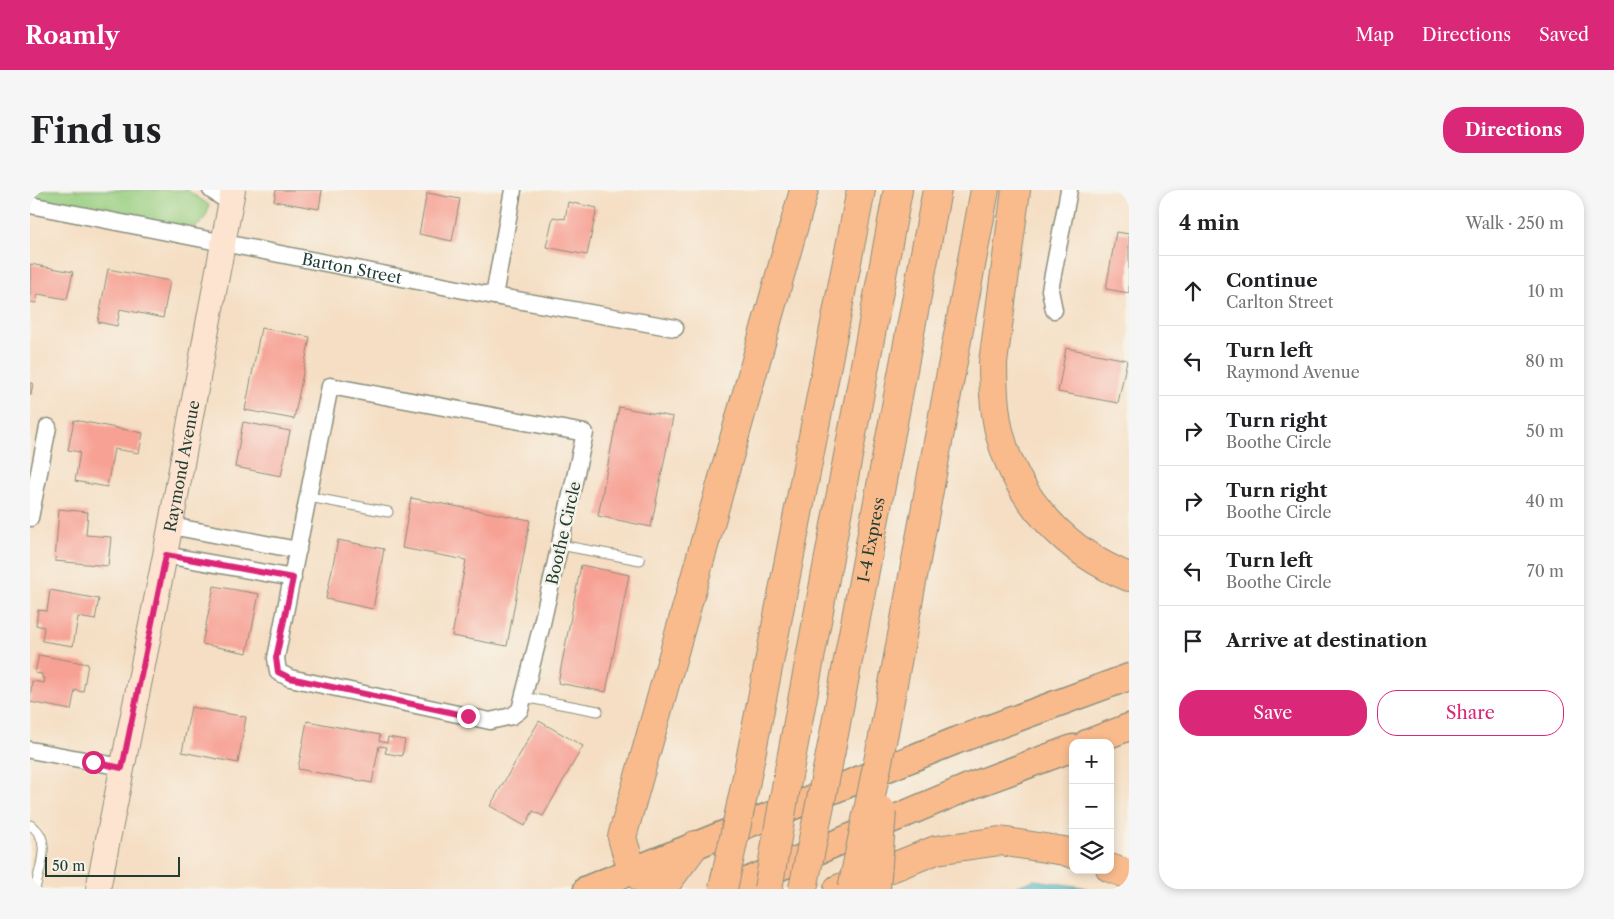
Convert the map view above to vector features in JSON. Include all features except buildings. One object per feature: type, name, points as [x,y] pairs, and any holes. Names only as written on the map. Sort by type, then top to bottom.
[{"type":"highway","points":[[695,845],[661,889],[652,886],[633,871],[622,836],[804,190]]},
{"type":"highway","points":[[723,889],[745,786],[861,190]]},
{"type":"highway","points":[[768,889],[898,190]]},
{"type":"highway","name":"I-4 Express","points":[[803,889],[937,190]]},
{"type":"highway","points":[[852,889],[884,732],[985,190]]},
{"type":"highway","points":[[1016,190],[993,363],[994,395],[1000,436],[1021,484],[1053,528],[1080,551],[1129,578]]},
{"type":"highway","points":[[876,889],[881,842],[884,732]]},
{"type":"highway","points":[[838,889],[936,850],[1000,841],[1069,853]]},
{"type":"highway","points":[[1114,869],[1129,875]]},
{"type":"main road","points":[[587,889],[955,741],[1129,677]]},
{"type":"main road","points":[[1098,739],[1129,728]]},
{"type":"main road","points":[[728,889],[971,786],[1069,749]]},
{"type":"street","points":[[494,296],[513,190]]},
{"type":"street","points":[[1054,310],[1050,290],[1069,190]]},
{"type":"street","name":"Raymond Avenue","points":[[98,889],[166,555],[222,244],[225,194]]},
{"type":"street","name":"Barton Street","points":[[30,205],[494,296],[675,328]]},
{"type":"street","name":"Boothe Circle","points":[[330,386],[585,433],[520,710],[512,716],[490,721],[290,678],[278,672],[276,658],[309,497],[330,386]]},
{"type":"street","points":[[30,518],[48,428]]},
{"type":"street","points":[[171,526],[298,550]]},
{"type":"street","points":[[166,555],[293,578]]},
{"type":"street","points":[[30,750],[122,768]]},
{"type":"lane","points":[[309,497],[388,512]]},
{"type":"lane","points":[[560,545],[640,560]]},
{"type":"lane","points":[[523,697],[598,711]]},
{"type":"lane","points":[[30,825],[41,833],[44,842],[35,889]]},
{"type":"green space","points":[[30,190],[187,190],[209,205],[204,220],[200,224],[190,228],[177,228],[30,196]]},
{"type":"water","points":[[1035,880],[1082,887],[1088,889],[1008,889]]},
{"type":"route","points":[[93,762],[122,768],[166,555],[293,578],[276,658],[278,672],[290,678],[468,716]]}]
